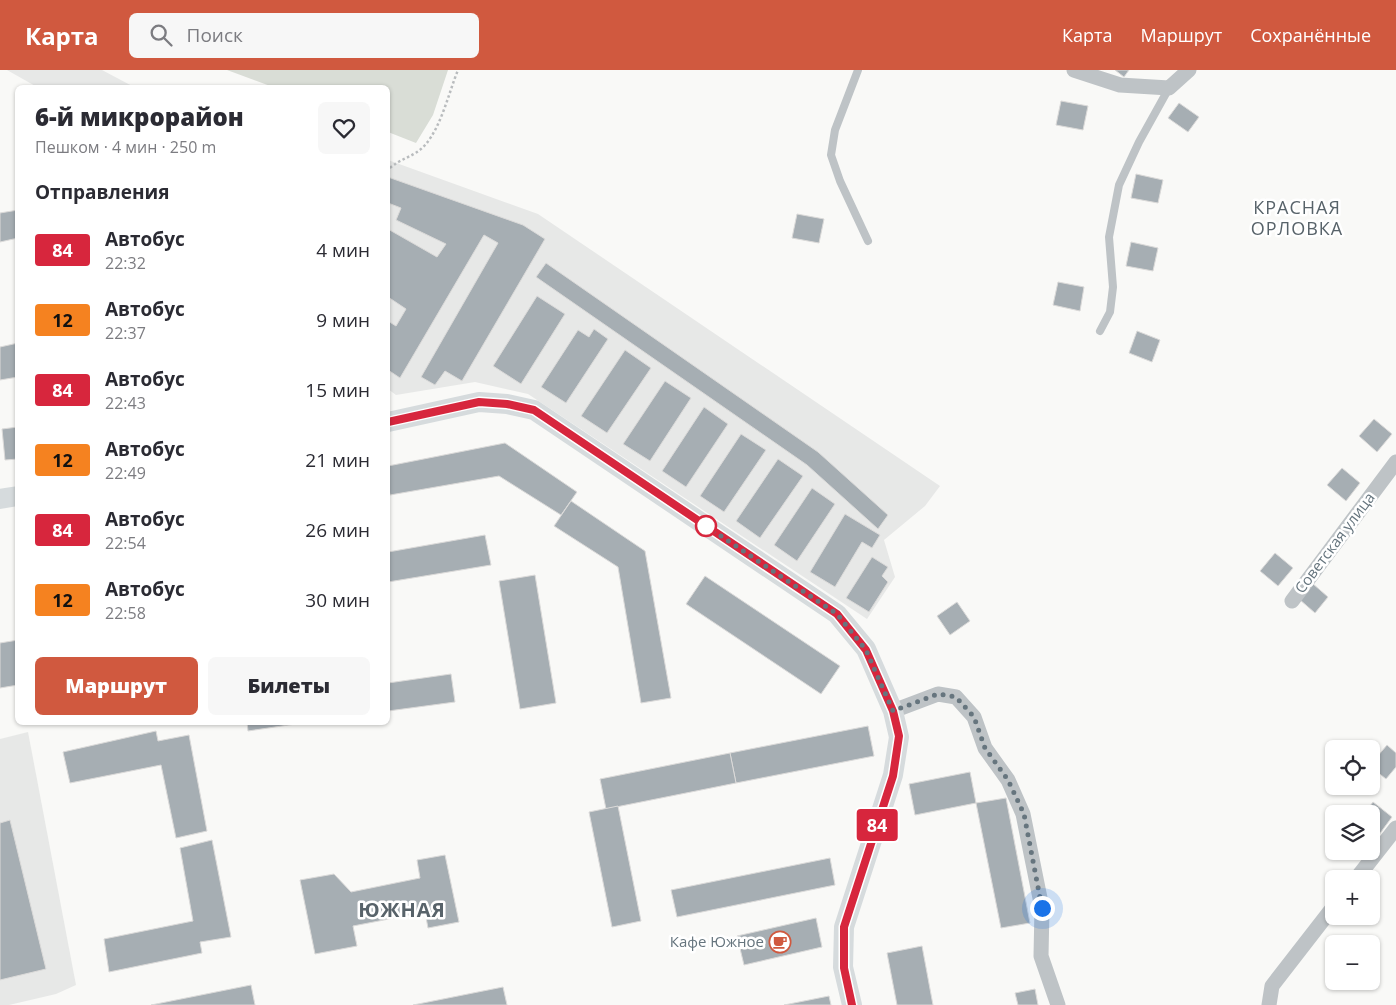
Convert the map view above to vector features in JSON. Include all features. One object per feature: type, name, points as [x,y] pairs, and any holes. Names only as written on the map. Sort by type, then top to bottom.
[{"type":"street","points":[[1074,70],[1120,85],[1143,88],[1169,88],[1190,70]]},
{"type":"street","points":[[390,422],[479,402],[507,404],[534,410],[837,614],[866,650],[893,711],[899,736],[893,776],[844,927],[844,968],[852,1005]]},
{"type":"street","name":"Советская улица","points":[[1292,601],[1396,462]]},
{"type":"street","points":[[0,499],[15,496]]},
{"type":"street","points":[[893,711],[938,694],[956,697],[974,717],[985,748],[1008,780],[1024,814],[1042,908],[1041,956],[1058,1005]]},
{"type":"street","points":[[1363,870],[1396,828]]},
{"type":"street","points":[[1269,1005],[1272,986],[1325,918]]},
{"type":"lane","points":[[858,70],[836,130],[831,155],[840,181],[868,241]]},
{"type":"lane","points":[[1100,331],[1110,312],[1113,287],[1109,237],[1119,185],[1139,142],[1169,88]]},
{"type":"path","points":[[390,168],[400,160],[416,153],[427,143],[438,124],[458,70]]},
{"type":"shaded area","points":[[7,70],[102,70],[130,85],[33,85]]},
{"type":"shaded area","points":[[227,70],[448,70],[433,115],[416,143],[390,133],[390,85],[268,85]]},
{"type":"shaded area","points":[[390,161],[538,214],[940,486],[925,506],[884,540],[895,577],[867,619],[528,394],[475,382],[396,395],[390,390]]},
{"type":"shaded area","points":[[28,732],[76,985],[56,994],[9,1005],[0,1005],[0,739]]},
{"type":"building","points":[[1115,70],[1129,70],[1124,77]]},
{"type":"building","points":[[1061,101],[1088,106],[1083,130],[1056,125]]},
{"type":"building","points":[[1179,103],[1199,117],[1188,132],[1168,118]]},
{"type":"building","points":[[1136,174],[1163,180],[1158,203],[1131,198]]},
{"type":"building","points":[[390,178],[523,225],[545,239],[462,381],[445,371],[435,385],[421,377],[498,243],[484,235],[400,378],[390,371],[390,322],[396,326],[406,309],[390,298],[390,230],[437,257],[446,244],[396,220],[401,208],[390,204]]},
{"type":"building","points":[[15,210],[15,239],[0,242],[0,213]]},
{"type":"building","points":[[797,214],[824,219],[819,243],[792,238]]},
{"type":"building","points":[[1131,242],[1158,248],[1153,271],[1126,266]]},
{"type":"building","points":[[546,263],[818,452],[888,515],[878,529],[807,465],[536,277]]},
{"type":"building","points":[[1058,282],[1084,287],[1080,311],[1053,305]]},
{"type":"building","points":[[537,296],[565,314],[521,384],[493,366]]},
{"type":"building","points":[[594,329],[608,339],[566,403],[541,387],[578,330],[589,337]]},
{"type":"building","points":[[1137,331],[1160,340],[1152,362],[1129,353]]},
{"type":"building","points":[[15,344],[15,378],[0,380],[0,347]]},
{"type":"building","points":[[625,350],[651,368],[607,433],[581,416]]},
{"type":"building","points":[[665,381],[691,398],[650,461],[623,444]]},
{"type":"building","points":[[704,407],[728,424],[686,487],[662,471]]},
{"type":"building","points":[[1374,419],[1392,434],[1377,452],[1359,436]]},
{"type":"building","points":[[15,427],[15,459],[5,460],[2,429]]},
{"type":"building","points":[[741,434],[766,450],[724,512],[700,496]]},
{"type":"building","points":[[505,443],[577,492],[561,515],[499,476],[390,495],[390,466]]},
{"type":"building","points":[[778,459],[803,476],[760,538],[736,521]]},
{"type":"building","points":[[1342,468],[1360,483],[1346,501],[1327,485]]},
{"type":"building","points":[[812,488],[835,504],[797,561],[774,545]]},
{"type":"building","points":[[571,501],[645,551],[671,698],[641,703],[618,567],[554,526]]},
{"type":"building","points":[[845,514],[880,535],[872,548],[862,542],[835,587],[810,572]]},
{"type":"building","points":[[485,535],[491,565],[390,582],[390,552]]},
{"type":"building","points":[[1275,553],[1293,568],[1278,586],[1260,571]]},
{"type":"building","points":[[872,557],[888,567],[882,576],[888,582],[869,612],[846,598]]},
{"type":"building","points":[[535,575],[556,703],[520,709],[499,581]]},
{"type":"building","points":[[705,576],[840,666],[821,694],[686,604]]},
{"type":"building","points":[[1312,583],[1328,597],[1315,613],[1299,599]]},
{"type":"building","points":[[957,602],[970,621],[950,635],[937,616]]},
{"type":"building","points":[[15,640],[15,686],[0,688],[0,643]]},
{"type":"building","points":[[451,674],[455,702],[390,711],[390,683]]},
{"type":"building","points":[[247,725],[289,725],[248,731]]},
{"type":"building","points":[[868,726],[874,756],[736,783],[730,753]]},
{"type":"building","points":[[156,731],[158,741],[189,735],[207,831],[176,838],[161,765],[70,783],[63,752]]},
{"type":"building","points":[[1387,745],[1396,753],[1396,767],[1386,779],[1380,774],[1380,753]]},
{"type":"building","points":[[730,753],[736,783],[606,809],[600,779]]},
{"type":"building","points":[[970,772],[976,803],[915,815],[909,784]]},
{"type":"building","points":[[1006,798],[1030,923],[1001,928],[976,803]]},
{"type":"building","points":[[618,806],[641,921],[612,927],[589,812]]},
{"type":"building","points":[[1380,808],[1392,817],[1380,833]]},
{"type":"building","points":[[10,820],[46,969],[0,980],[0,823]]},
{"type":"building","points":[[212,840],[231,937],[200,942],[202,953],[109,972],[104,939],[193,921],[180,848]]},
{"type":"building","points":[[445,855],[459,922],[428,928],[425,912],[353,926],[357,946],[315,954],[300,880],[334,874],[351,892],[420,878],[417,860]]},
{"type":"building","points":[[830,858],[835,885],[677,917],[671,890]]},
{"type":"building","name":"Кафе Южное","points":[[816,918],[822,947],[744,965],[737,936]]},
{"type":"building","points":[[922,946],[933,1005],[897,1005],[887,953]]},
{"type":"building","points":[[251,985],[255,1005],[151,1005]]},
{"type":"building","points":[[503,987],[507,1005],[413,1005]]},
{"type":"building","points":[[1035,989],[1038,1005],[1018,1005],[1015,993]]},
{"type":"building","points":[[829,996],[831,1005],[784,1005]]},
{"type":"bus line","name":"84","points":[[390,422],[479,402],[507,404],[534,410],[837,614],[866,650],[893,711],[899,736],[893,776],[844,927],[844,968],[852,1005]]},
{"type":"place","name":"Кафе Южное","points":[[780,942]]},
{"type":"district","name":"КРАСНАЯ ОРЛОВКА","points":[[1297,218]]},
{"type":"district","name":"ЮЖНАЯ","points":[[402,910]]},
{"type":"route","points":[[706,526],[837,614],[866,650],[893,711],[938,694],[956,697],[974,717],[985,748],[1008,780],[1024,814],[1042,908]]}]
